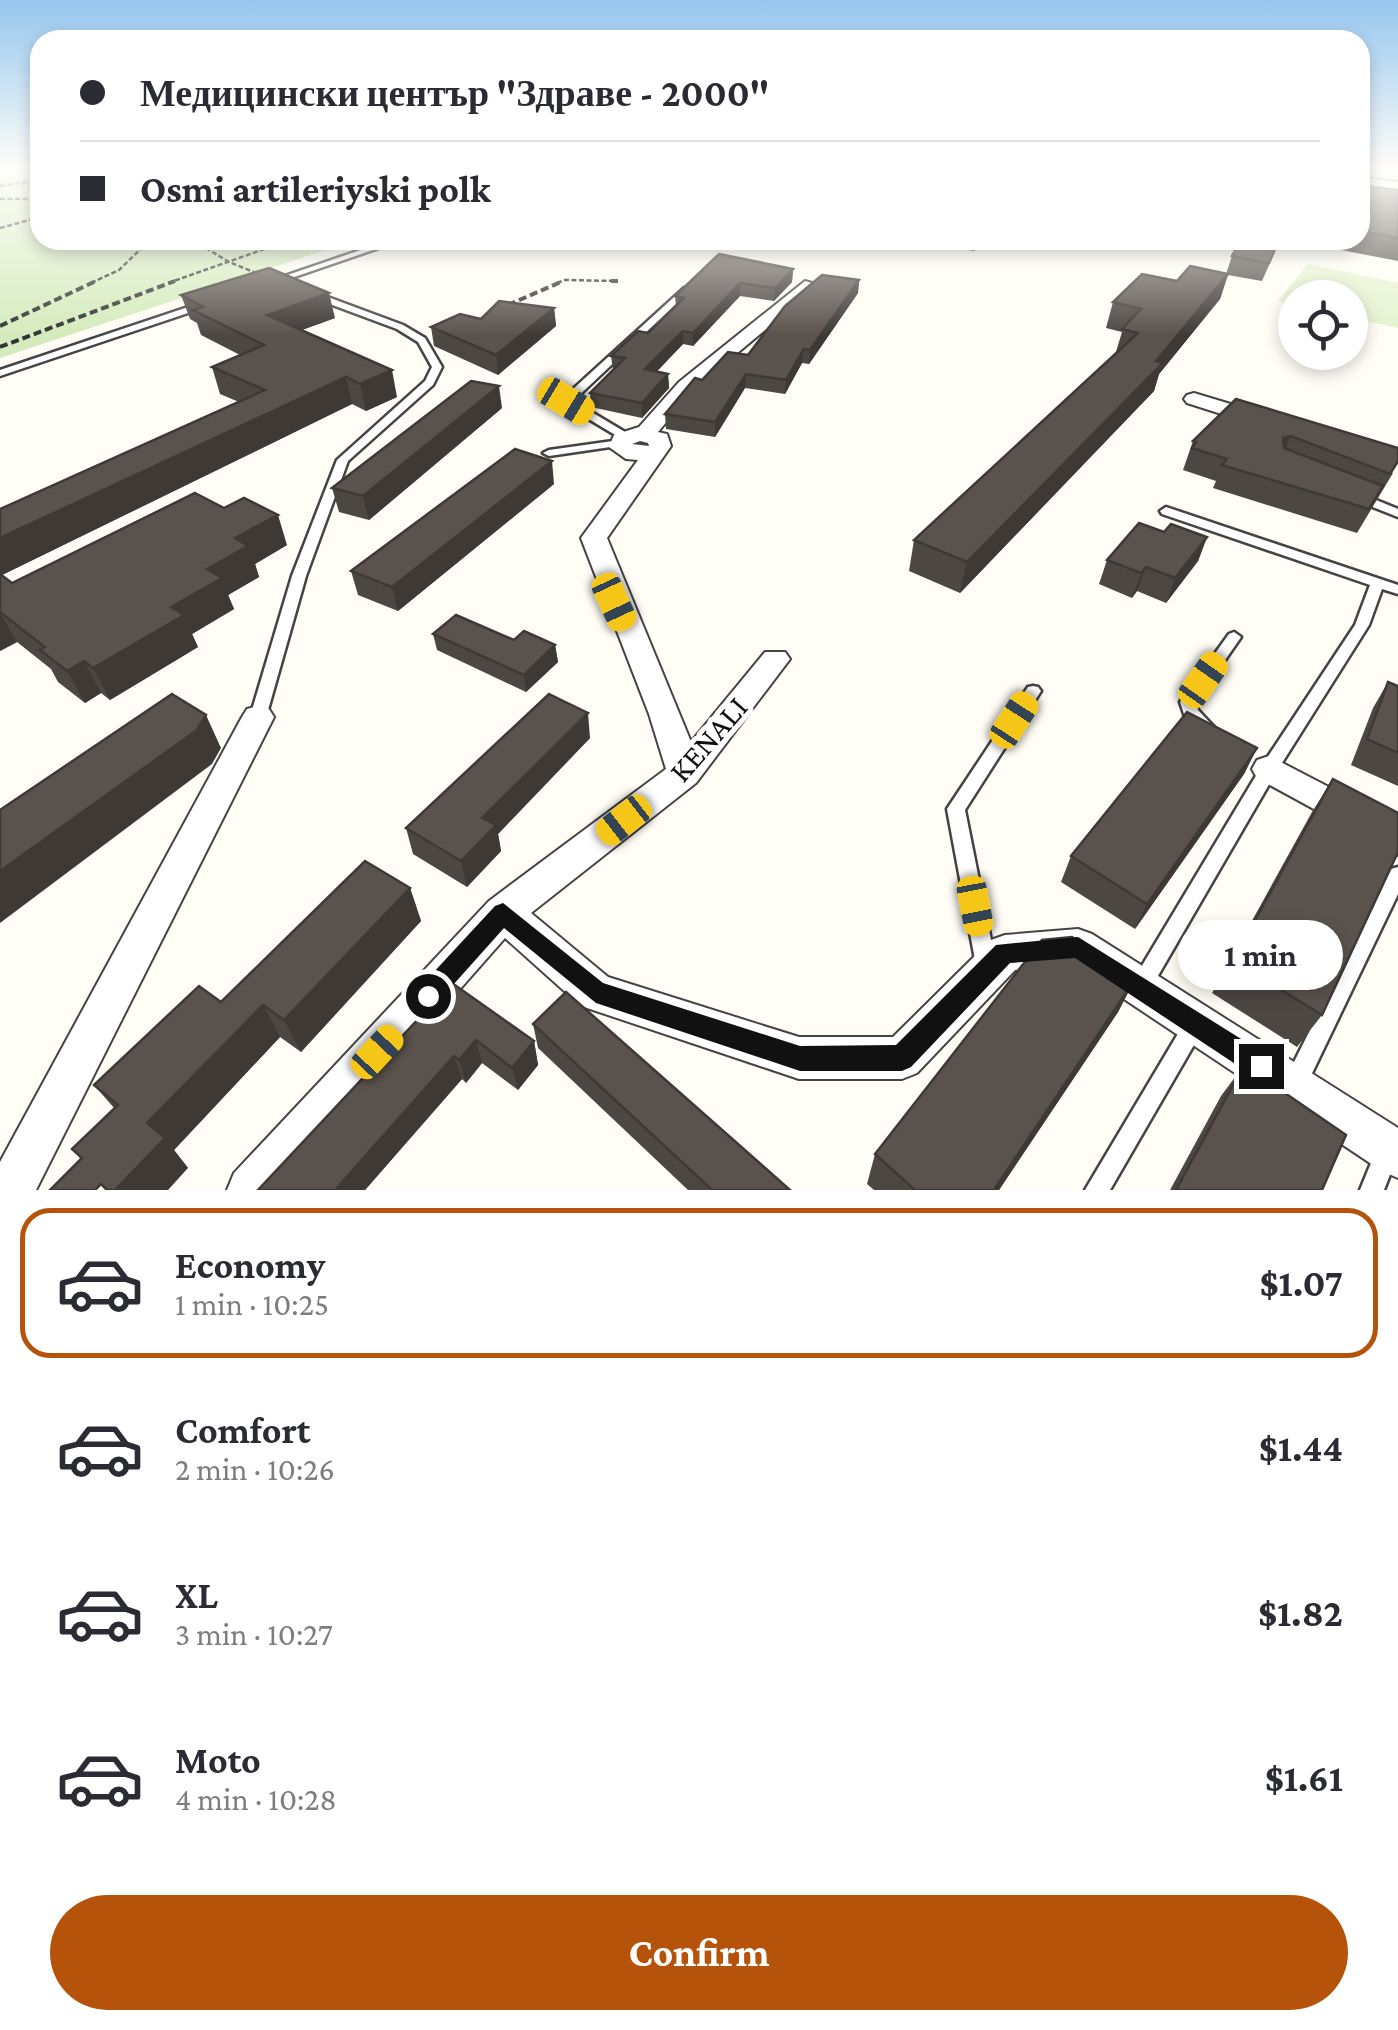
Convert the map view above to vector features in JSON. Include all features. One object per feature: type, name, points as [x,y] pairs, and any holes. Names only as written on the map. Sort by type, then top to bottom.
[{"type":"street","points":[[684,774],[670,719],[614,602],[594,538],[636,448],[686,386],[812,285]]},
{"type":"street","points":[[1194,399],[1286,428]]},
{"type":"street","name":"KENALI","points":[[251,1190],[503,913],[684,774],[775,659]]},
{"type":"street","points":[[11,1190],[258,718]]},
{"type":"street","points":[[1261,763],[1398,840]]},
{"type":"street","points":[[503,913],[596,992],[800,1058],[902,1058],[1005,953],[1078,948],[1393,1152]]},
{"type":"lane","points":[[258,287],[368,250]]},
{"type":"lane","points":[[258,718],[299,576],[342,460],[429,382],[438,367],[422,340],[400,327],[276,280]]},
{"type":"lane","points":[[636,448],[566,401],[690,287]]},
{"type":"lane","points":[[0,373],[221,299]]},
{"type":"lane","points":[[548,452],[636,448]]},
{"type":"lane","points":[[1347,492],[1398,512]]},
{"type":"lane","points":[[1166,511],[1398,590]]},
{"type":"lane","points":[[1141,986],[1261,763],[1362,625],[1377,583]]},
{"type":"lane","points":[[1220,736],[1191,714],[1188,702],[1234,637]]},
{"type":"lane","points":[[987,970],[956,808],[1033,691]]},
{"type":"lane","points":[[1294,1088],[1398,874]]},
{"type":"lane","points":[[1097,1190],[1195,1024]]},
{"type":"lane","points":[[1372,1190],[1393,1152]]},
{"type":"path","points":[[0,326],[120,270],[140,250]]},
{"type":"path","points":[[209,250],[276,280]]},
{"type":"path","points":[[0,346],[262,250]]},
{"type":"path","points":[[493,311],[565,280],[618,280]]},
{"type":"green space","points":[[0,225],[30,225],[30,250],[326,250],[0,358]]},
{"type":"green space","points":[[1308,264],[1398,283],[1398,328],[1368,322],[1368,280],[1295,280]]},
{"type":"building","points":[[1370,225],[1398,225],[1398,238],[1370,233]]},
{"type":"building","points":[[1235,250],[1275,250],[1269,263],[1232,256]]},
{"type":"building","points":[[719,254],[793,269],[775,288],[740,283],[693,333],[683,331],[645,369],[668,374],[642,403],[590,393],[625,358],[611,356],[638,331],[648,333],[684,298],[675,296]]},
{"type":"building","points":[[1190,266],[1228,274],[1156,361],[1163,363],[967,562],[914,540],[1138,333],[1122,329],[1141,309],[1113,302],[1142,274],[1177,281]]},
{"type":"building","points":[[269,268],[329,293],[267,315],[392,370],[360,384],[346,377],[0,538],[0,509],[265,390],[212,367],[264,345],[193,310],[203,307],[181,295]]},
{"type":"building","points":[[822,275],[859,280],[810,350],[804,349],[786,380],[746,374],[715,422],[665,414],[695,378],[702,380],[728,352],[748,355],[785,306]]},
{"type":"building","points":[[499,301],[554,308],[496,355],[431,327],[460,314],[481,319]]},
{"type":"building","points":[[471,381],[499,386],[363,496],[332,488]]},
{"type":"building","points":[[1236,399],[1398,448],[1398,461],[1390,474],[1291,436],[1283,438],[1284,448],[1383,486],[1369,509],[1222,465],[1227,459],[1192,448],[1196,442],[1193,441]]},
{"type":"building","points":[[515,449],[552,461],[392,587],[351,571]]},
{"type":"building","points":[[195,493],[224,508],[244,498],[278,515],[235,538],[248,546],[207,569],[222,578],[171,607],[184,615],[93,668],[84,661],[67,671],[40,650],[45,647],[0,612],[0,574],[12,583]]},
{"type":"building","points":[[1139,523],[1164,532],[1171,524],[1207,537],[1175,578],[1146,567],[1141,573],[1107,560]]},
{"type":"building","points":[[456,615],[514,640],[524,631],[555,645],[524,675],[433,634]]},
{"type":"building","points":[[1388,682],[1398,686],[1398,753],[1367,739]]},
{"type":"building","points":[[172,694],[206,715],[197,730],[0,871],[0,810]]},
{"type":"building","points":[[549,694],[588,713],[482,818],[496,825],[461,861],[406,828]]},
{"type":"building","points":[[1187,712],[1257,748],[1147,904],[1071,856]]},
{"type":"building","points":[[1333,779],[1398,813],[1398,852],[1322,1015],[1233,960]]},
{"type":"building","points":[[365,861],[410,888],[284,1020],[263,1005],[147,1123],[165,1138],[115,1190],[107,1190],[101,1184],[95,1190],[50,1190],[82,1158],[72,1149],[118,1105],[94,1085],[199,986],[221,1002]]},
{"type":"building","points":[[1072,937],[1135,979],[994,1190],[915,1190],[875,1154],[1042,940]]},
{"type":"building","points":[[452,983],[534,1041],[512,1068],[476,1040],[459,1060],[454,1056],[335,1190],[258,1190]]},
{"type":"building","points":[[566,992],[790,1190],[712,1190],[533,1024]]},
{"type":"building","points":[[1244,1065],[1346,1135],[1322,1190],[1176,1190]]},
{"type":"route","points":[[428,996],[503,913],[596,992],[800,1058],[902,1058],[1005,953],[1078,948],[1261,1066]]}]
